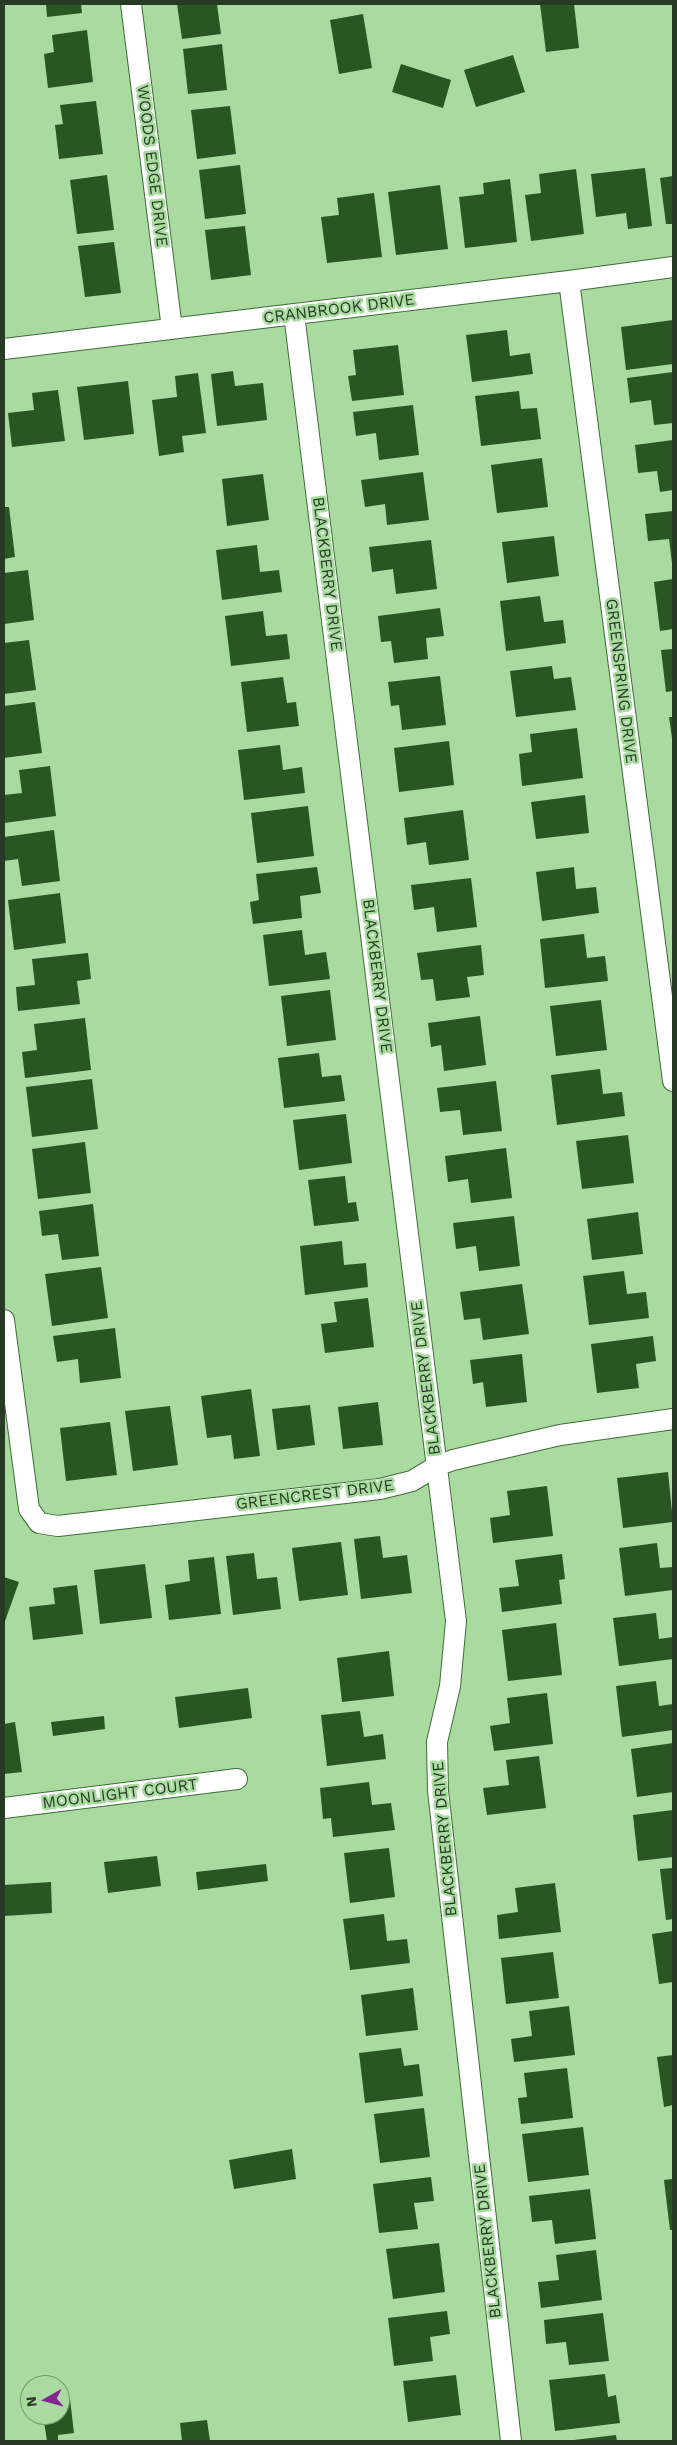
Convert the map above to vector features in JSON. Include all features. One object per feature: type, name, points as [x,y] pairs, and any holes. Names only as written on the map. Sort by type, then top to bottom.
[{"type":"street","name":"WOODS EDGE DRIVE","points":[[131,4],[172,329]]},
{"type":"street","name":"CRANBROOK DRIVE","points":[[4,349],[569,282],[673,267]]},
{"type":"street","name":"GREENSPRING DRIVE","points":[[569,282],[673,1081]]},
{"type":"street","name":"BLACKBERRY DRIVE","points":[[294,314],[456,1622],[450,1686],[437,1742],[438,1791],[511,2441]]},
{"type":"street","name":"GREENCREST DRIVE","points":[[4,1320],[24,1484],[29,1509],[39,1523],[58,1526],[380,1489],[412,1481],[437,1466],[560,1435],[673,1419]]},
{"type":"street","name":"MOONLIGHT COURT","points":[[4,1808],[237,1779]]},
{"type":"building","points":[[46,4],[81,4],[82,13],[47,17]]},
{"type":"building","points":[[177,4],[217,4],[221,34],[182,39]]},
{"type":"building","points":[[540,4],[574,4],[579,48],[546,52]]},
{"type":"building","points":[[363,14],[372,68],[339,74],[330,20]]},
{"type":"building","points":[[87,30],[93,82],[48,88],[44,54],[54,52],[52,35]]},
{"type":"building","points":[[222,44],[227,90],[188,94],[183,49]]},
{"type":"building","points":[[513,55],[525,92],[476,107],[464,70]]},
{"type":"building","points":[[401,64],[451,80],[443,108],[392,92]]},
{"type":"building","points":[[96,101],[103,154],[59,159],[55,125],[63,124],[60,105]]},
{"type":"building","points":[[230,106],[236,154],[197,159],[191,110]]},
{"type":"building","points":[[240,165],[246,214],[205,219],[199,170]]},
{"type":"building","points":[[645,168],[652,226],[628,229],[626,213],[596,217],[591,174]]},
{"type":"building","points":[[576,169],[584,234],[531,241],[525,195],[541,193],[539,174]]},
{"type":"building","points":[[107,175],[114,230],[77,234],[70,180]]},
{"type":"building","points":[[673,176],[673,224],[666,224],[660,178]]},
{"type":"building","points":[[510,179],[517,242],[465,248],[459,197],[484,194],[483,183]]},
{"type":"building","points":[[440,185],[448,249],[396,255],[388,192]]},
{"type":"building","points":[[374,193],[382,257],[327,263],[321,217],[339,215],[337,198]]},
{"type":"building","points":[[245,226],[251,275],[211,280],[205,230]]},
{"type":"building","points":[[114,242],[121,293],[85,297],[78,246]]},
{"type":"building","points":[[673,320],[673,364],[626,370],[621,327]]},
{"type":"building","points":[[507,330],[510,356],[530,353],[533,374],[472,382],[466,335]]},
{"type":"building","points":[[398,345],[404,395],[352,401],[348,376],[356,375],[353,350]]},
{"type":"building","points":[[233,371],[235,386],[263,383],[267,420],[217,426],[211,374]]},
{"type":"building","points":[[673,372],[673,423],[654,425],[651,400],[630,403],[627,378]]},
{"type":"building","points":[[198,373],[206,433],[182,436],[184,452],[159,456],[152,400],[177,397],[175,376]]},
{"type":"building","points":[[128,381],[134,434],[84,440],[77,387]]},
{"type":"building","points":[[58,390],[65,441],[12,447],[8,413],[34,410],[32,393]]},
{"type":"building","points":[[519,391],[521,409],[537,408],[541,439],[481,446],[475,396]]},
{"type":"building","points":[[413,405],[419,455],[379,460],[376,433],[356,436],[353,412]]},
{"type":"building","points":[[673,440],[673,490],[660,492],[657,471],[638,473],[635,445]]},
{"type":"building","points":[[542,458],[548,507],[497,513],[491,465]]},
{"type":"building","points":[[423,472],[429,520],[387,525],[385,504],[365,507],[361,480]]},
{"type":"building","points":[[263,474],[269,520],[227,526],[222,479]]},
{"type":"building","points":[[4,507],[9,507],[15,557],[4,559]]},
{"type":"building","points":[[673,511],[672,563],[669,539],[648,541],[645,514]]},
{"type":"building","points":[[554,536],[559,576],[507,583],[502,542]]},
{"type":"building","points":[[431,540],[437,589],[396,594],[393,569],[372,572],[369,547]]},
{"type":"building","points":[[257,545],[260,572],[279,570],[282,592],[222,600],[216,550]]},
{"type":"building","points":[[28,570],[34,620],[4,624],[4,573]]},
{"type":"building","points":[[673,579],[673,629],[660,631],[654,582]]},
{"type":"building","points":[[540,596],[544,622],[563,620],[566,643],[506,651],[500,601]]},
{"type":"building","points":[[440,608],[444,636],[426,638],[428,659],[394,663],[391,641],[381,642],[378,616]]},
{"type":"building","points":[[263,611],[266,636],[287,634],[290,659],[231,666],[225,616]]},
{"type":"building","points":[[29,640],[36,690],[4,694],[4,643]]},
{"type":"building","points":[[673,649],[673,691],[666,692],[661,650]]},
{"type":"building","points":[[552,666],[554,679],[571,677],[576,710],[516,717],[510,671]]},
{"type":"building","points":[[440,676],[446,725],[402,730],[399,705],[391,706],[388,682]]},
{"type":"building","points":[[283,677],[287,703],[296,702],[299,726],[247,732],[241,682]]},
{"type":"building","points":[[35,702],[42,753],[4,758],[4,706]]},
{"type":"building","points":[[669,717],[673,717],[673,738],[672,738]]},
{"type":"building","points":[[577,728],[583,778],[522,786],[519,754],[532,752],[530,734]]},
{"type":"building","points":[[449,741],[454,785],[399,792],[394,748]]},
{"type":"building","points":[[280,745],[283,770],[302,767],[305,793],[244,800],[238,750]]},
{"type":"building","points":[[50,766],[56,816],[4,823],[4,795],[22,793],[19,770]]},
{"type":"building","points":[[585,795],[589,833],[536,839],[531,802]]},
{"type":"building","points":[[308,806],[314,856],[257,863],[251,813]]},
{"type":"building","points":[[463,810],[469,860],[429,865],[426,842],[407,845],[404,818]]},
{"type":"building","points":[[54,830],[60,881],[22,886],[18,859],[4,861],[4,837]]},
{"type":"building","points":[[317,867],[321,893],[300,896],[302,918],[253,924],[250,902],[259,900],[256,874]]},
{"type":"building","points":[[574,867],[576,889],[596,887],[599,913],[542,921],[536,872]]},
{"type":"building","points":[[471,878],[477,927],[437,932],[434,907],[414,910],[411,885]]},
{"type":"building","points":[[60,893],[66,943],[14,950],[8,900]]},
{"type":"building","points":[[302,930],[305,955],[326,952],[330,979],[269,986],[263,935]]},
{"type":"building","points":[[584,934],[587,958],[605,956],[608,981],[545,988],[540,939]]},
{"type":"building","points":[[481,945],[484,975],[467,977],[470,997],[436,1001],[433,979],[421,980],[417,953]]},
{"type":"building","points":[[88,953],[91,979],[77,981],[80,1004],[18,1011],[16,987],[35,985],[32,959]]},
{"type":"building","points":[[330,990],[336,1040],[287,1046],[281,996]]},
{"type":"building","points":[[601,1000],[607,1050],[556,1056],[550,1006]]},
{"type":"building","points":[[480,1016],[486,1065],[444,1071],[441,1045],[431,1047],[428,1023]]},
{"type":"building","points":[[85,1018],[91,1070],[25,1078],[22,1052],[37,1050],[34,1024]]},
{"type":"building","points":[[319,1053],[322,1077],[341,1075],[345,1101],[284,1108],[278,1058]]},
{"type":"building","points":[[600,1069],[603,1094],[622,1092],[625,1116],[557,1125],[551,1075]]},
{"type":"building","points":[[92,1079],[98,1129],[32,1137],[26,1087]]},
{"type":"building","points":[[496,1081],[502,1131],[463,1135],[460,1110],[440,1112],[437,1088]]},
{"type":"building","points":[[346,1114],[352,1163],[299,1170],[293,1120]]},
{"type":"building","points":[[628,1135],[634,1183],[582,1189],[576,1141]]},
{"type":"building","points":[[85,1142],[91,1193],[38,1199],[32,1149]]},
{"type":"building","points":[[506,1148],[512,1198],[471,1203],[468,1179],[448,1182],[445,1156]]},
{"type":"building","points":[[345,1176],[348,1203],[356,1202],[359,1221],[314,1226],[308,1180]]},
{"type":"building","points":[[93,1204],[99,1256],[62,1260],[58,1234],[42,1236],[39,1211]]},
{"type":"building","points":[[638,1212],[643,1254],[592,1260],[587,1219]]},
{"type":"building","points":[[514,1216],[520,1266],[479,1271],[476,1246],[456,1249],[453,1223]]},
{"type":"building","points":[[342,1241],[344,1265],[366,1263],[368,1287],[305,1295],[300,1246]]},
{"type":"building","points":[[101,1267],[108,1318],[52,1326],[45,1274]]},
{"type":"building","points":[[624,1271],[627,1294],[646,1292],[649,1318],[589,1325],[583,1276]]},
{"type":"building","points":[[522,1284],[529,1334],[483,1340],[480,1318],[464,1320],[460,1292]]},
{"type":"building","points":[[368,1298],[374,1347],[325,1353],[321,1324],[337,1322],[334,1302]]},
{"type":"building","points":[[115,1328],[121,1378],[80,1383],[78,1359],[57,1362],[53,1336]]},
{"type":"building","points":[[653,1336],[656,1361],[636,1364],[639,1388],[597,1393],[591,1344]]},
{"type":"building","points":[[522,1354],[527,1402],[486,1407],[483,1382],[473,1384],[470,1360]]},
{"type":"building","points":[[251,1389],[260,1456],[234,1459],[231,1435],[207,1438],[201,1396]]},
{"type":"building","points":[[378,1402],[383,1445],[343,1449],[338,1407]]},
{"type":"building","points":[[310,1405],[315,1445],[277,1450],[272,1409]]},
{"type":"building","points":[[170,1406],[178,1465],[133,1471],[125,1411]]},
{"type":"building","points":[[110,1422],[117,1475],[66,1481],[60,1428]]},
{"type":"building","points":[[668,1472],[673,1522],[623,1528],[617,1478]]},
{"type":"building","points":[[547,1486],[553,1536],[493,1543],[490,1518],[510,1515],[507,1491]]},
{"type":"building","points":[[380,1536],[383,1558],[407,1555],[412,1593],[361,1599],[354,1539]]},
{"type":"building","points":[[341,1542],[348,1595],[299,1601],[292,1548]]},
{"type":"building","points":[[657,1543],[660,1568],[673,1567],[673,1590],[625,1596],[619,1548]]},
{"type":"building","points":[[254,1553],[257,1579],[277,1577],[281,1609],[233,1615],[226,1556]]},
{"type":"building","points":[[562,1554],[565,1579],[559,1580],[562,1604],[502,1612],[499,1588],[519,1586],[515,1560]]},
{"type":"building","points":[[214,1557],[221,1614],[169,1620],[165,1585],[190,1581],[188,1560]]},
{"type":"building","points":[[145,1564],[152,1618],[100,1624],[94,1570]]},
{"type":"building","points":[[4,1577],[19,1582],[4,1624]]},
{"type":"building","points":[[77,1585],[83,1634],[33,1640],[29,1607],[55,1604],[53,1588]]},
{"type":"building","points":[[656,1613],[659,1639],[673,1637],[673,1659],[619,1666],[613,1618]]},
{"type":"building","points":[[556,1623],[562,1675],[508,1681],[502,1630]]},
{"type":"building","points":[[389,1651],[394,1696],[342,1702],[337,1658]]},
{"type":"building","points":[[656,1681],[659,1706],[673,1704],[673,1730],[622,1737],[616,1686]]},
{"type":"building","points":[[248,1688],[252,1718],[179,1728],[175,1697]]},
{"type":"building","points":[[547,1693],[553,1744],[494,1751],[490,1726],[510,1723],[507,1698]]},
{"type":"building","points":[[360,1711],[364,1737],[383,1734],[386,1759],[327,1766],[321,1715]]},
{"type":"building","points":[[104,1716],[105,1729],[53,1736],[51,1722]]},
{"type":"building","points":[[15,1722],[22,1772],[4,1774],[4,1724]]},
{"type":"building","points":[[673,1743],[673,1792],[637,1797],[631,1749]]},
{"type":"building","points":[[539,1756],[546,1808],[487,1815],[483,1788],[509,1785],[506,1760]]},
{"type":"building","points":[[369,1782],[372,1805],[391,1803],[395,1830],[333,1837],[331,1818],[323,1819],[320,1788]]},
{"type":"building","points":[[673,1810],[673,1857],[638,1861],[633,1815]]},
{"type":"building","points":[[389,1848],[395,1897],[350,1903],[344,1853]]},
{"type":"building","points":[[157,1856],[161,1886],[108,1893],[104,1862]]},
{"type":"building","points":[[266,1864],[268,1881],[198,1890],[196,1872]]},
{"type":"building","points":[[673,1868],[673,1919],[666,1920],[660,1869]]},
{"type":"building","points":[[51,1882],[52,1913],[4,1916],[4,1885]]},
{"type":"building","points":[[555,1883],[561,1932],[499,1939],[497,1915],[518,1912],[515,1888]]},
{"type":"building","points":[[384,1914],[387,1941],[407,1939],[410,1963],[350,1970],[343,1919]]},
{"type":"building","points":[[673,1931],[673,1982],[659,1984],[652,1934]]},
{"type":"building","points":[[553,1952],[559,1998],[506,2004],[501,1958]]},
{"type":"building","points":[[413,1988],[418,2030],[366,2036],[361,1995]]},
{"type":"building","points":[[569,2006],[575,2055],[514,2062],[511,2039],[532,2036],[529,2011]]},
{"type":"building","points":[[401,2048],[404,2066],[419,2064],[423,2096],[365,2103],[359,2053]]},
{"type":"building","points":[[673,2055],[673,2105],[664,2107],[657,2057]]},
{"type":"building","points":[[567,2068],[573,2118],[521,2124],[518,2098],[527,2097],[524,2073]]},
{"type":"building","points":[[424,2108],[430,2157],[380,2163],[374,2114]]},
{"type":"building","points":[[583,2127],[589,2175],[528,2182],[522,2134]]},
{"type":"building","points":[[292,2149],[296,2179],[234,2189],[229,2160]]},
{"type":"building","points":[[431,2177],[434,2201],[414,2203],[418,2229],[379,2233],[373,2184]]},
{"type":"building","points":[[673,2179],[673,2230],[670,2230],[664,2180]]},
{"type":"building","points":[[590,2189],[596,2239],[555,2244],[552,2220],[532,2222],[529,2196]]},
{"type":"building","points":[[439,2243],[445,2292],[393,2299],[386,2249]]},
{"type":"building","points":[[596,2250],[602,2300],[541,2308],[538,2282],[559,2280],[556,2255]]},
{"type":"building","points":[[447,2311],[450,2334],[430,2337],[433,2361],[394,2366],[388,2318]]},
{"type":"building","points":[[603,2313],[609,2361],[569,2365],[566,2342],[546,2344],[544,2320]]},
{"type":"building","points":[[605,2374],[608,2397],[616,2395],[620,2423],[555,2431],[549,2380]]},
{"type":"building","points":[[456,2375],[461,2415],[408,2422],[403,2381]]},
{"type":"building","points":[[70,2399],[74,2433],[58,2435],[58,2441],[47,2441],[45,2425],[70,2425]]},
{"type":"building","points":[[207,2420],[210,2441],[182,2441],[180,2423]]},
{"type":"building","points":[[616,2435],[617,2441],[574,2441],[574,2440]]}]
